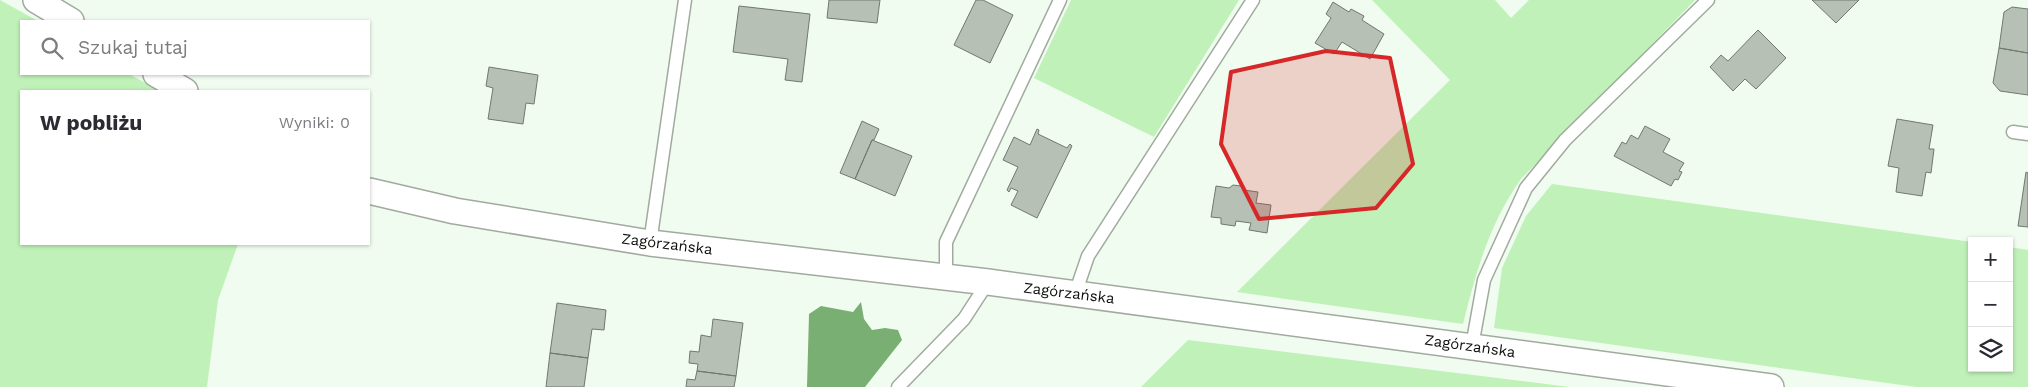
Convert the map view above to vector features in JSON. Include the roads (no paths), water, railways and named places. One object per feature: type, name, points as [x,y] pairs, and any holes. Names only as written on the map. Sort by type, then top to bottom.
[{"type":"street","points":[[36,0],[69,20]]},
{"type":"street","points":[[158,75],[183,90]]},
{"type":"street","name":"Zagórzańska","points":[[370,191],[455,211],[650,243],[988,282],[1770,387]]},
{"type":"lane","points":[[650,243],[685,0]]},
{"type":"lane","points":[[946,277],[946,242],[1060,0]]},
{"type":"lane","points":[[1075,294],[1088,256],[1253,0]]},
{"type":"lane","points":[[1472,346],[1484,280],[1526,188],[1565,140],[1708,0]]},
{"type":"lane","points":[[2013,132],[2028,134]]},
{"type":"lane","points":[[898,387],[964,319],[988,282]]}]
